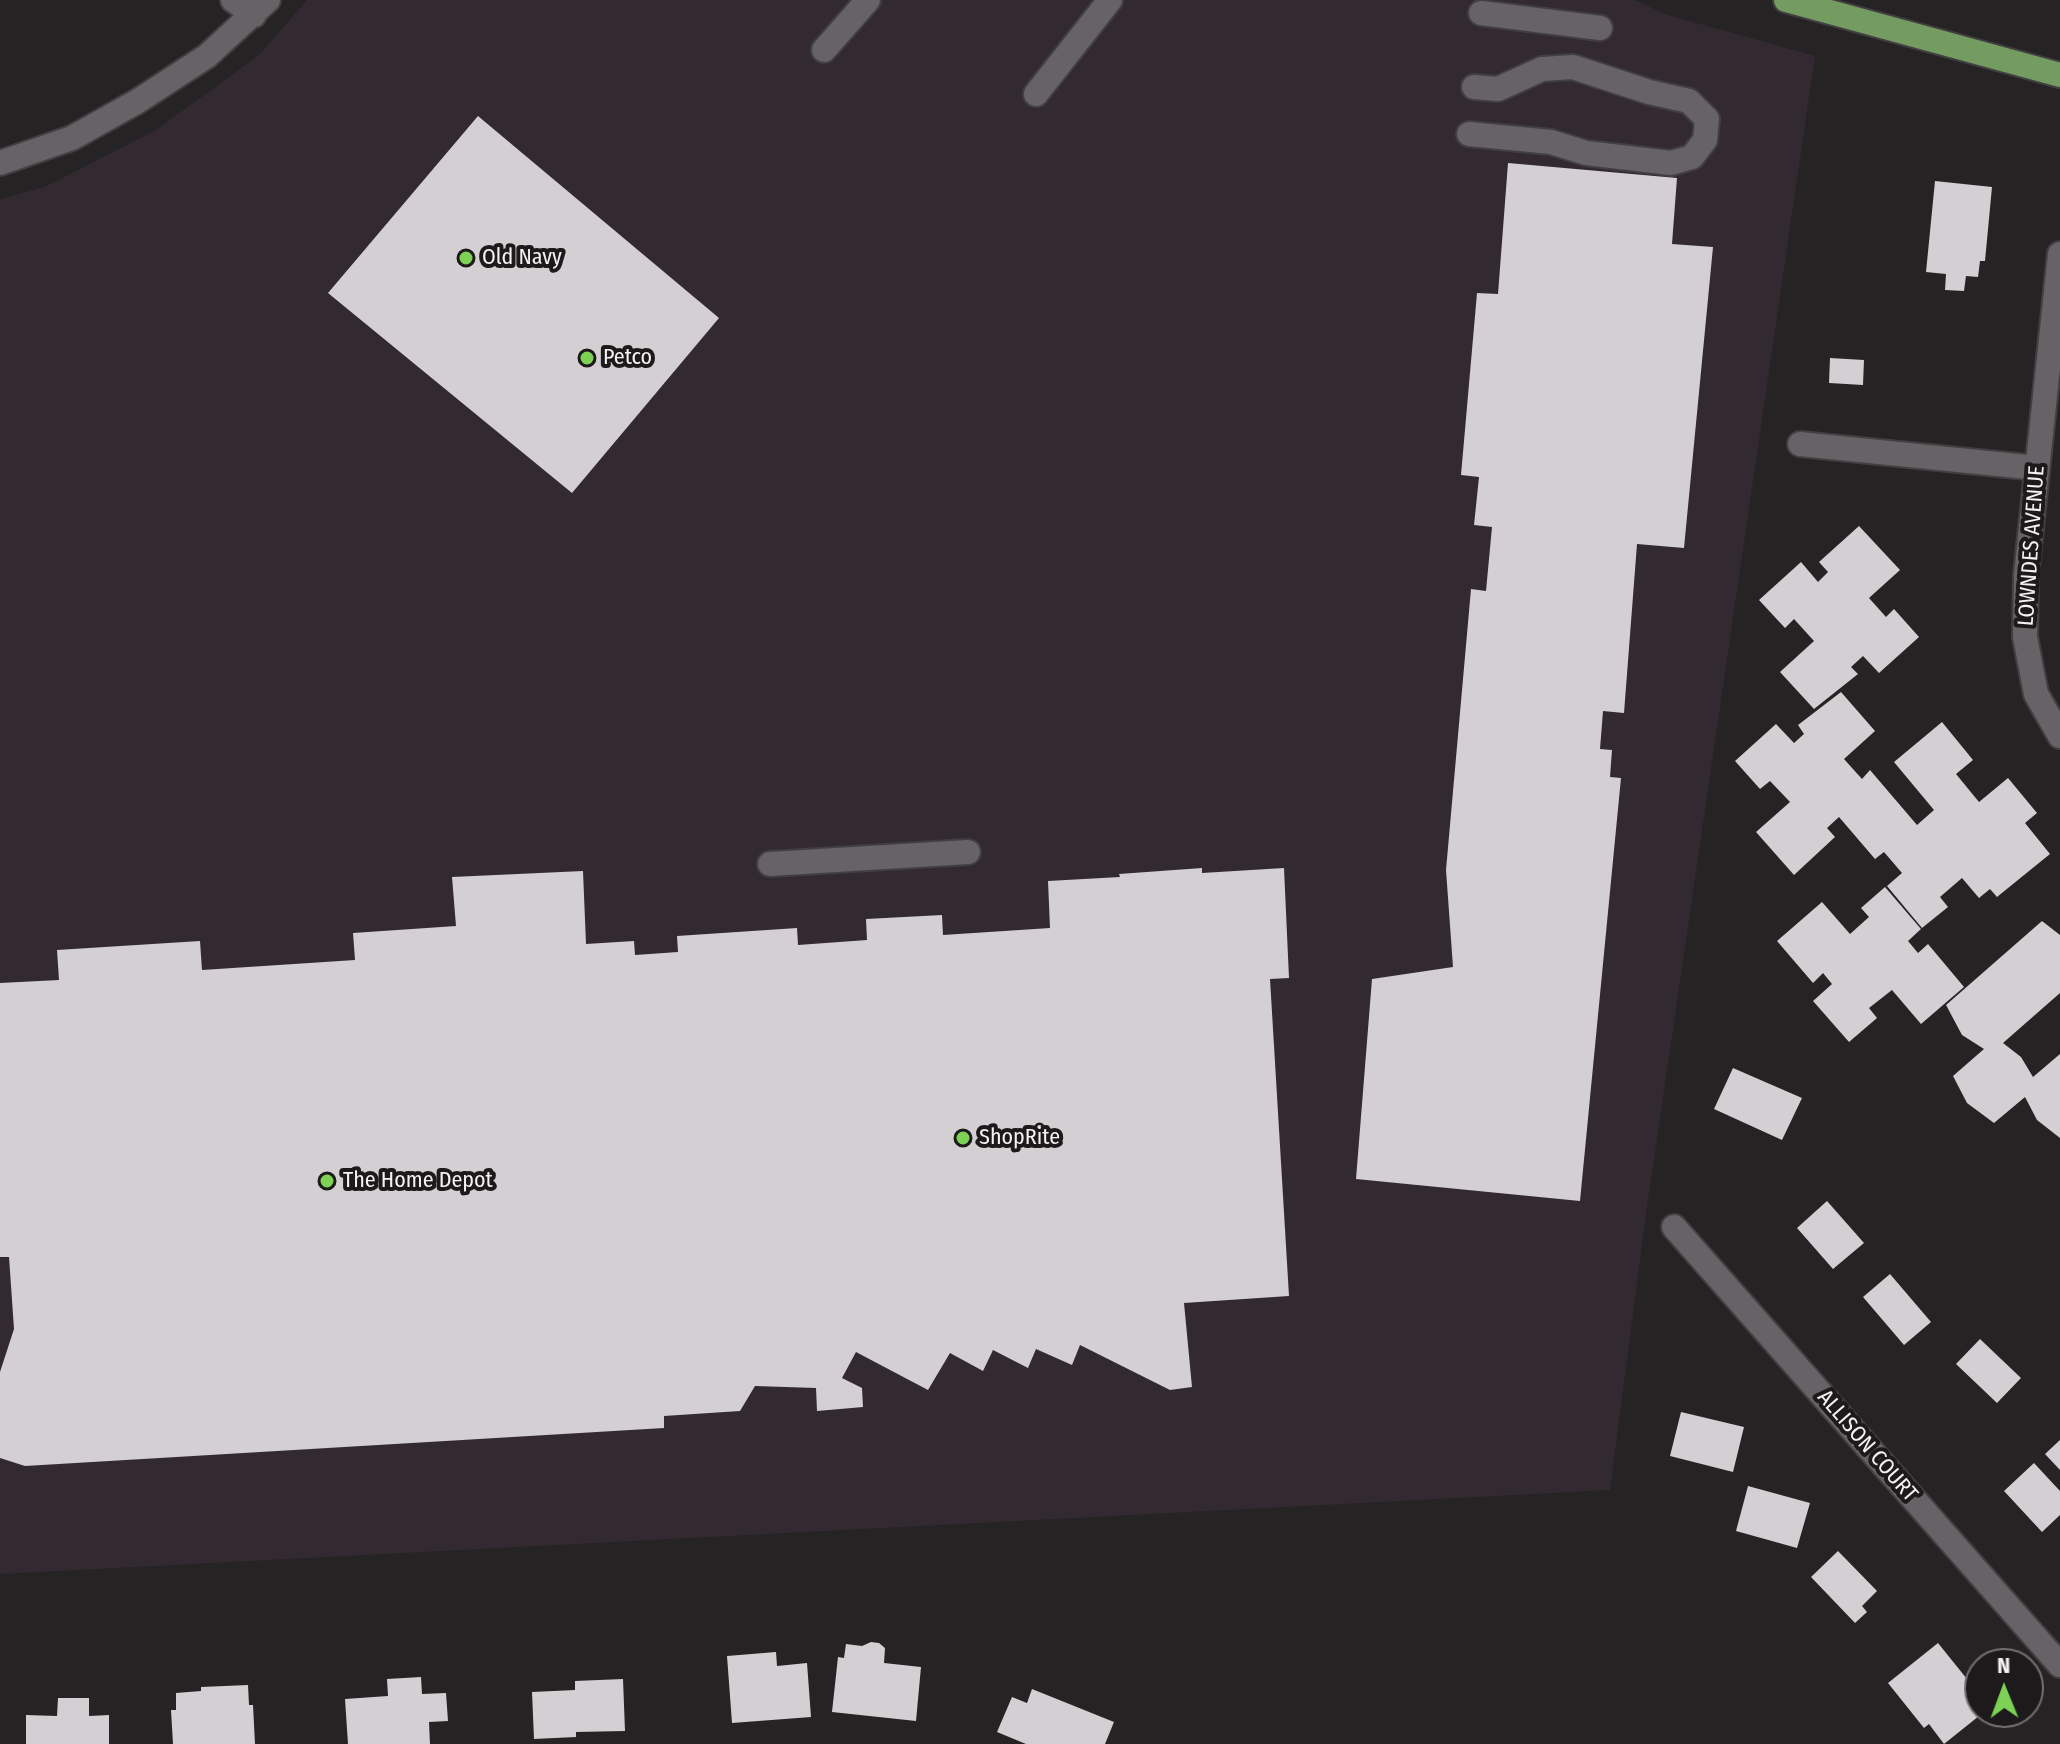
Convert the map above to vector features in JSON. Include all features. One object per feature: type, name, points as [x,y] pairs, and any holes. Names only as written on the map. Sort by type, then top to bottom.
[{"type":"main road","points":[[1786,0],[2060,75]]},
{"type":"street","points":[[233,0],[261,8]]},
{"type":"street","points":[[824,50],[868,0]]},
{"type":"street","points":[[1036,94],[1110,0]]},
{"type":"street","points":[[0,163],[72,138],[138,101],[207,56],[261,8]]},
{"type":"street","points":[[1481,13],[1600,28]]},
{"type":"street","points":[[1469,134],[1551,142],[1586,153],[1671,163],[1692,157],[1705,140],[1707,119],[1689,101],[1649,92],[1573,67],[1542,69],[1498,89],[1474,87]]},
{"type":"street","name":"LOWNDES AVENUE","points":[[2060,254],[2052,406],[2037,468],[2026,575],[2025,637],[2036,694],[2060,736]]},
{"type":"street","points":[[1800,444],[2037,468]]},
{"type":"street","points":[[770,864],[968,852]]},
{"type":"street","name":"ALLISON COURT","points":[[1674,1227],[2060,1665]]},
{"type":"shaded area","points":[[307,0],[1634,0],[1668,15],[1815,56],[1646,1214],[1610,1490],[0,1574],[0,199],[45,187],[156,130],[258,56]]},
{"type":"building","points":[[478,116],[719,318],[572,493],[328,293]]},
{"type":"building","points":[[1508,163],[1677,178],[1672,244],[1713,247],[1684,548],[1637,544],[1624,713],[1603,711],[1600,749],[1612,750],[1610,777],[1621,778],[1580,1201],[1356,1179],[1372,979],[1453,967],[1446,870],[1471,589],[1486,591],[1492,527],[1474,525],[1479,477],[1461,475],[1477,293],[1498,294]]},
{"type":"building","points":[[1935,181],[1992,187],[1985,261],[1980,261],[1978,277],[1966,276],[1964,291],[1945,290],[1946,274],[1926,272]]},
{"type":"building","points":[[1830,358],[1864,360],[1863,385],[1829,383]]},
{"type":"building","points":[[1859,526],[1900,570],[1869,598],[1886,617],[1894,609],[1919,637],[1879,673],[1863,656],[1851,667],[1858,674],[1814,709],[1780,672],[1814,641],[1794,619],[1785,628],[1759,600],[1801,562],[1818,582],[1828,572],[1819,562]]},
{"type":"building","points":[[1841,692],[1875,731],[1844,759],[1862,779],[1870,770],[1917,825],[1934,810],[1894,762],[1942,722],[1973,760],[1956,774],[1979,802],[2008,778],[2037,813],[2025,823],[2050,854],[1997,897],[1990,889],[1979,898],[1962,878],[1940,897],[1948,907],[1922,928],[1887,886],[1902,873],[1884,852],[1875,859],[1839,817],[1827,828],[1835,837],[1794,875],[1756,832],[1790,802],[1770,781],[1760,789],[1735,761],[1776,724],[1794,743],[1804,734],[1798,725]]},
{"type":"building","points":[[1202,868],[1202,873],[1284,868],[1289,978],[1270,979],[1289,1296],[1184,1303],[1192,1387],[1170,1390],[1080,1345],[1072,1365],[1036,1349],[1028,1368],[993,1350],[983,1371],[950,1353],[928,1390],[856,1352],[842,1378],[862,1388],[863,1407],[817,1411],[816,1388],[755,1386],[740,1411],[664,1416],[664,1428],[25,1466],[0,1458],[0,1372],[14,1329],[9,1257],[0,1257],[0,983],[59,980],[57,950],[200,941],[202,970],[355,960],[353,933],[456,926],[452,877],[583,871],[586,944],[634,941],[635,955],[678,952],[677,936],[797,928],[798,945],[867,940],[866,919],[942,915],[943,935],[1050,928],[1048,881]]},
{"type":"building","points":[[1885,887],[1921,929],[1908,941],[1918,953],[1928,944],[1964,987],[1921,1024],[1892,990],[1869,1008],[1877,1018],[1849,1042],[1813,1001],[1832,984],[1823,973],[1813,983],[1777,941],[1822,902],[1850,934],[1869,917],[1861,908]]},
{"type":"building","points":[[2042,921],[2060,935],[2060,993],[2003,1043],[2021,1057],[2033,1077],[2060,1054],[2060,1138],[2037,1120],[2025,1097],[1994,1123],[1967,1103],[1953,1076],[1984,1049],[1962,1035],[1946,1005]]},
{"type":"building","points":[[1733,1068],[1802,1098],[1782,1140],[1714,1109]]},
{"type":"building","points":[[1827,1201],[1864,1243],[1833,1269],[1797,1228]]},
{"type":"building","points":[[1890,1274],[1931,1322],[1904,1345],[1863,1297]]},
{"type":"building","points":[[1980,1339],[2021,1378],[1997,1403],[1956,1364]]},
{"type":"building","points":[[1681,1412],[1744,1427],[1733,1472],[1670,1456]]},
{"type":"building","points":[[2060,1440],[2060,1470],[2045,1454]]},
{"type":"building","points":[[2034,1463],[2060,1491],[2060,1515],[2042,1532],[2004,1491]]},
{"type":"building","points":[[1748,1486],[1810,1503],[1797,1548],[1736,1531]]},
{"type":"building","points":[[1838,1551],[1877,1591],[1862,1606],[1867,1612],[1855,1623],[1811,1577]]},
{"type":"building","points":[[871,1642],[885,1648],[884,1663],[921,1667],[916,1721],[832,1712],[838,1657],[844,1658],[846,1644],[862,1646]]},
{"type":"building","points":[[1938,1643],[1964,1675],[1964,1728],[1944,1744],[1929,1724],[1924,1728],[1888,1683]]},
{"type":"building","points":[[776,1652],[777,1666],[807,1663],[811,1717],[732,1723],[727,1656]]},
{"type":"building","points":[[421,1677],[422,1694],[446,1693],[448,1721],[429,1722],[430,1744],[348,1744],[345,1699],[388,1696],[387,1679]]},
{"type":"building","points":[[623,1679],[625,1731],[576,1732],[576,1737],[534,1739],[532,1692],[575,1690],[575,1681]]},
{"type":"building","points":[[248,1685],[249,1705],[253,1705],[255,1744],[173,1744],[171,1710],[176,1710],[176,1693],[201,1691],[201,1687]]},
{"type":"building","points":[[1032,1689],[1114,1722],[1105,1744],[1026,1744],[997,1732],[1012,1697],[1027,1703]]},
{"type":"building","points":[[58,1698],[89,1698],[89,1716],[109,1715],[109,1744],[26,1744],[26,1715],[57,1716]]},
{"type":"place","name":"Old Navy","points":[[466,258]]},
{"type":"place","name":"Petco","points":[[587,358]]},
{"type":"place","name":"ShopRite","points":[[963,1138]]},
{"type":"place","name":"The Home Depot","points":[[327,1181]]}]
